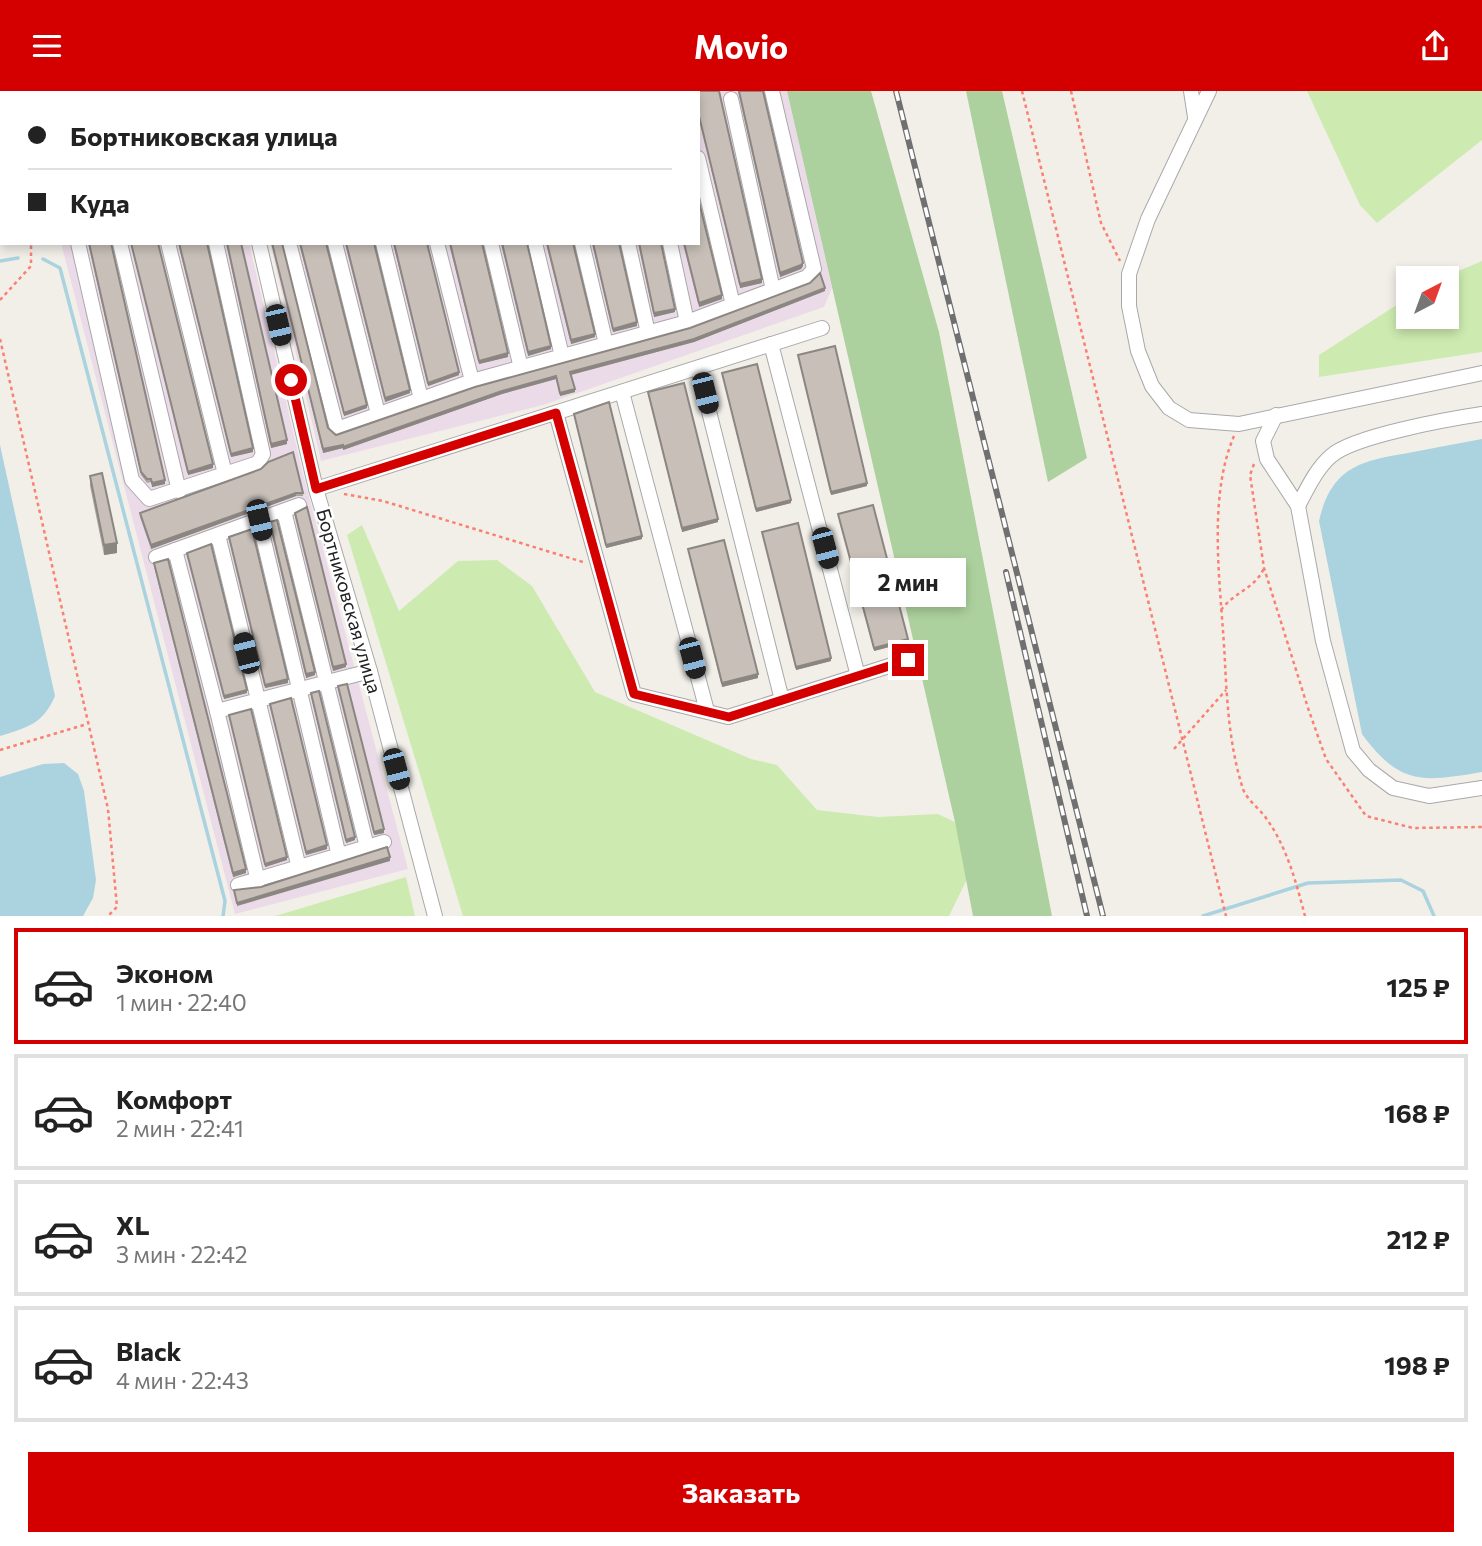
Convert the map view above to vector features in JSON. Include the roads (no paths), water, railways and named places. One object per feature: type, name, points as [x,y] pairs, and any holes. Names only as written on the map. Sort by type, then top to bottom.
[{"type":"street","points":[[290,245],[337,429],[472,381],[687,323],[807,277],[814,269],[772,91]]},
{"type":"street","points":[[1191,91],[1195,117]]},
{"type":"street","points":[[1209,91],[1148,219],[1132,265],[1129,306],[1138,351],[1152,386],[1169,408],[1189,419],[1240,424],[1482,373]]},
{"type":"street","points":[[731,99],[773,290]]},
{"type":"street","points":[[700,166],[733,305]]},
{"type":"street","points":[[78,245],[132,480],[149,499],[258,463],[263,454],[216,245]]},
{"type":"street","points":[[120,245],[178,491]]},
{"type":"street","points":[[168,245],[225,474]]},
{"type":"street","name":"Бортниковская улица","points":[[259,245],[316,489],[370,671],[435,916]]},
{"type":"street","points":[[336,245],[378,414]]},
{"type":"street","points":[[383,245],[421,399]]},
{"type":"street","points":[[438,245],[472,381]]},
{"type":"street","points":[[491,245],[521,368]]},
{"type":"street","points":[[535,245],[562,356]]},
{"type":"street","points":[[582,245],[606,344]]},
{"type":"street","points":[[628,245],[648,333]]},
{"type":"street","points":[[670,245],[687,323]]},
{"type":"street","points":[[316,489],[822,328]]},
{"type":"street","points":[[771,344],[858,676]]},
{"type":"street","points":[[698,368],[782,700]]},
{"type":"street","points":[[622,392],[707,712]]},
{"type":"street","points":[[556,413],[634,694],[729,717],[908,660]]},
{"type":"street","points":[[1298,506],[1320,468],[1332,454],[1360,441],[1482,414]]},
{"type":"street","points":[[1276,415],[1263,442],[1267,459],[1298,506],[1323,641],[1353,751],[1369,770],[1393,788],[1429,796],[1482,787]]},
{"type":"street","points":[[156,557],[299,505]]},
{"type":"street","points":[[284,512],[367,848]]},
{"type":"street","points":[[259,520],[339,856]]},
{"type":"street","points":[[218,535],[299,868]]},
{"type":"street","points":[[175,550],[258,881]]},
{"type":"street","points":[[217,711],[370,671]]},
{"type":"street","points":[[238,885],[384,842]]},
{"type":"water","points":[[1482,439],[1482,772],[1444,778],[1414,776],[1401,772],[1388,763],[1362,734],[1319,521],[1331,489],[1340,478],[1361,464]]},
{"type":"water","points":[[0,445],[55,696],[39,719],[0,736]]},
{"type":"water","points":[[64,763],[78,774],[84,791],[96,880],[93,898],[83,916],[0,916],[0,777],[43,764]]},
{"type":"waterway","points":[[0,261],[18,258]]},
{"type":"waterway","points":[[43,259],[60,268],[225,901],[223,916]]},
{"type":"waterway","points":[[1203,916],[1308,883],[1401,880],[1423,891],[1434,916]]},
{"type":"railway","points":[[896,91],[1103,916]]},
{"type":"railway","points":[[1006,572],[1087,916]]}]
